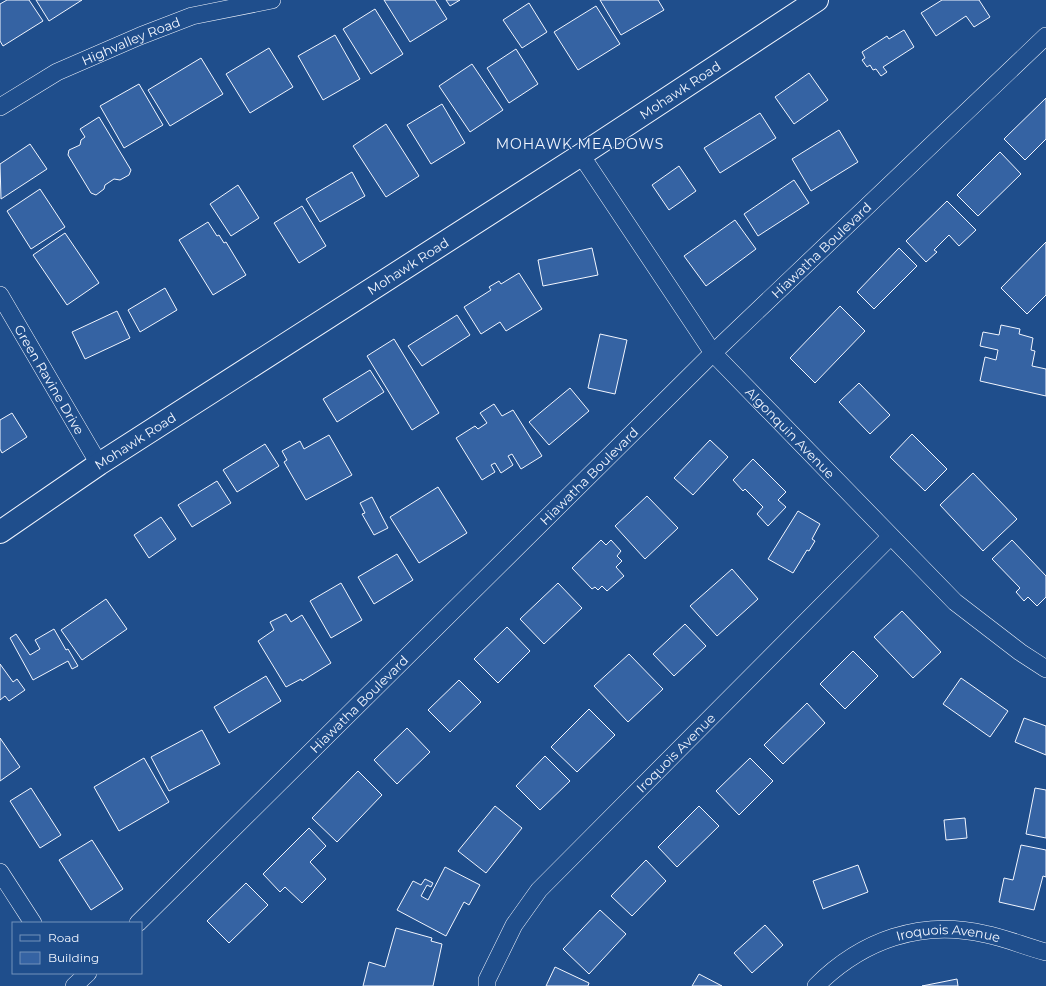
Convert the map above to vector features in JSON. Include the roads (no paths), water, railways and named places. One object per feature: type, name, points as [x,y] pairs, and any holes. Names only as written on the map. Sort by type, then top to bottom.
[{"type":"main road","name":"Mohawk Road","points":[[0,532],[99,464],[581,155],[817,0]]},
{"type":"street","name":"Highvalley Road","points":[[0,107],[57,72],[140,36],[192,16],[272,0]]},
{"type":"street","name":"Hiawatha Boulevard","points":[[139,922],[713,353],[1046,36]]},
{"type":"street","name":"Algonquin Avenue","points":[[581,155],[713,353],[890,537],[955,602],[1020,652],[1046,669]]},
{"type":"street","name":"Green Ravine Drive","points":[[0,295],[99,464]]},
{"type":"street","name":"Iroquois Avenue","points":[[487,986],[488,980],[514,925],[539,890],[890,537]]},
{"type":"street","points":[[0,872],[32,922]]},
{"type":"street","name":"Iroquois Avenue","points":[[816,986],[862,950],[896,935],[943,928],[985,934],[1046,952]]},
{"type":"street","points":[[67,974],[74,986],[87,974]]},
{"type":"district","name":"MOHAWK MEADOWS","points":[[580,144]]}]
